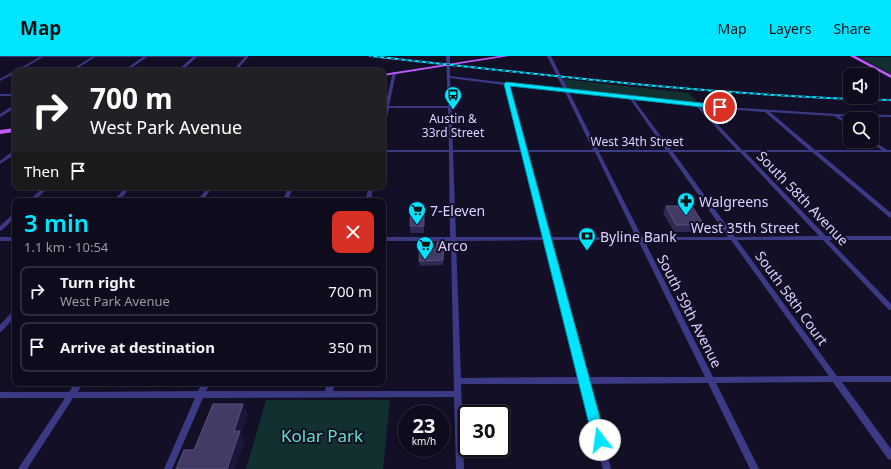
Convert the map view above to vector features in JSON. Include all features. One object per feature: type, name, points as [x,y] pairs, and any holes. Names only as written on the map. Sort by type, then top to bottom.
[{"type":"main road","points":[[386,74],[494,56]]},
{"type":"main road","points":[[386,74],[507,56]]},
{"type":"main road","points":[[852,56],[891,77]]},
{"type":"main road","points":[[0,132],[12,130]]},
{"type":"street","points":[[0,56],[247,56]]},
{"type":"street","points":[[22,68],[44,56]]},
{"type":"street","points":[[76,68],[95,56]]},
{"type":"street","points":[[129,68],[145,56]]},
{"type":"street","points":[[182,68],[196,56]]},
{"type":"street","points":[[237,68],[247,56]]},
{"type":"street","points":[[448,56],[460,469]]},
{"type":"street","name":"South 59th Avenue","points":[[549,56],[557,72],[558,78],[566,90],[755,469]]},
{"type":"street","points":[[0,74],[12,72]]},
{"type":"street","points":[[0,80],[12,73]]},
{"type":"street","points":[[386,103],[394,73]]},
{"type":"street","points":[[449,77],[767,112],[836,116],[891,116]]},
{"type":"street","points":[[506,84],[607,469]]},
{"type":"street","points":[[0,95],[12,95]]},
{"type":"street","name":"South 58th Court","points":[[630,97],[891,456]]},
{"type":"street","name":"South 58th Avenue","points":[[697,105],[891,308]]},
{"type":"street","points":[[386,107],[449,107]]},
{"type":"street","points":[[0,116],[12,108]]},
{"type":"street","points":[[767,112],[891,216]]},
{"type":"street","points":[[836,116],[843,120]]},
{"type":"street","points":[[879,145],[891,154]]},
{"type":"street","name":"West 34th Street","points":[[386,151],[888,151]]},
{"type":"street","points":[[0,163],[12,154]]},
{"type":"street","points":[[34,198],[44,190]]},
{"type":"street","points":[[119,198],[126,190]]},
{"type":"street","points":[[0,229],[12,219]]},
{"type":"street","name":"West 35th Street","points":[[386,239],[891,238]]},
{"type":"street","points":[[0,239],[12,239]]},
{"type":"street","points":[[0,329],[12,316]]},
{"type":"street","points":[[457,381],[891,379]]},
{"type":"street","points":[[22,469],[77,386]]},
{"type":"street","points":[[168,469],[205,386]]},
{"type":"street","points":[[328,394],[329,386]]},
{"type":"street","points":[[0,395],[457,394]]},
{"type":"green space","points":[[858,57],[891,57],[891,74]]},
{"type":"green space","points":[[562,79],[689,93],[700,105],[567,90]]},
{"type":"green space","name":"Kolar Park","points":[[266,400],[390,400],[383,469],[246,469]]},
{"type":"building","points":[[666,206],[692,206],[704,225],[676,225]]},
{"type":"building","points":[[411,211],[424,211],[424,226],[410,226]]},
{"type":"building","points":[[437,242],[444,242],[443,260],[419,261],[420,249],[436,249]]},
{"type":"building","points":[[213,404],[243,404],[234,431],[240,431],[227,469],[176,469],[184,450],[194,450]]},
{"type":"railway","points":[[370,56],[630,84],[760,94],[891,100]]},
{"type":"place","name":"Austin & 33rd Street","points":[[453,110]]},
{"type":"place","name":"Walgreens","points":[[686,216]]},
{"type":"place","name":"7-Eleven","points":[[417,225]]},
{"type":"place","name":"Byline Bank","points":[[587,251]]},
{"type":"place","name":"Arco","points":[[425,260]]},
{"type":"route","points":[[600,440],[506,84],[720,107]]}]
